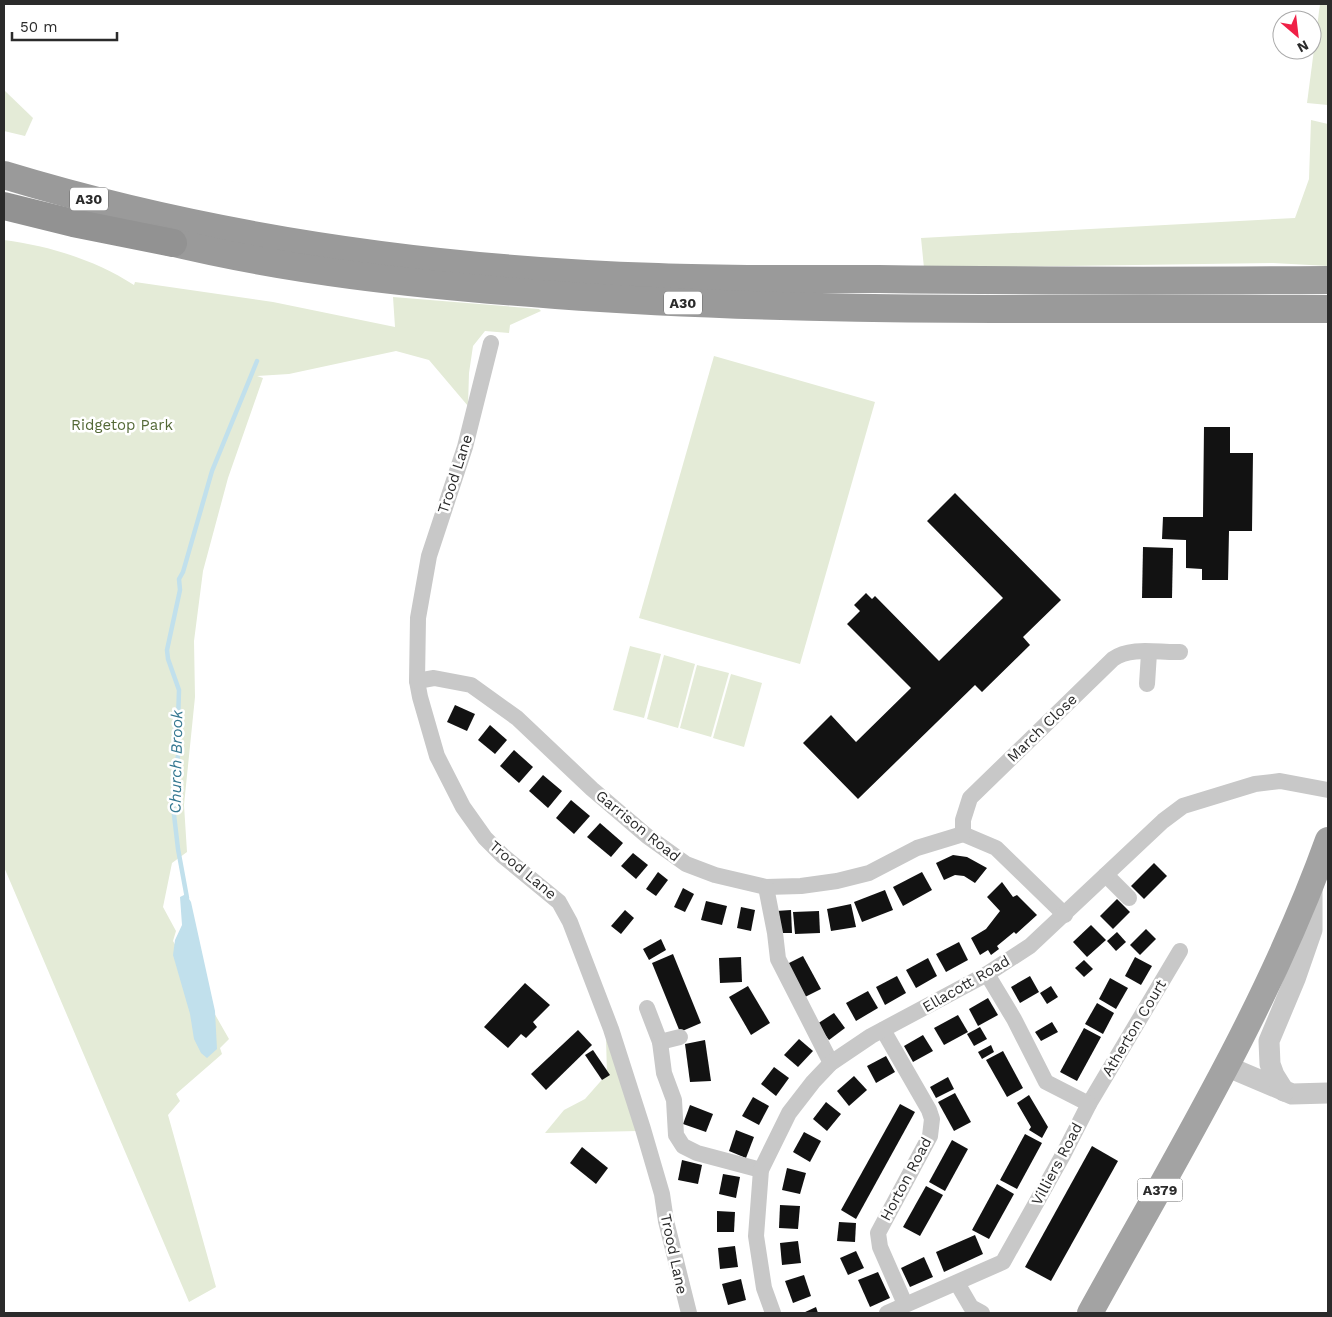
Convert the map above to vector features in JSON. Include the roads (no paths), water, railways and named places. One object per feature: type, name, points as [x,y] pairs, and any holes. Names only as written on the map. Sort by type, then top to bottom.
[{"type":"highway","name":"A30","points":[[4,176],[175,220],[285,241],[500,267],[658,278],[1122,282],[1328,280]]},
{"type":"highway","name":"A30","points":[[4,198],[173,242],[329,273],[421,285],[647,302],[837,307],[1328,309]]},
{"type":"highway","points":[[4,206],[73,223],[173,242]]},
{"type":"main road","name":"A379","points":[[1090,1313],[1173,1167],[1226,1066],[1296,925],[1328,840]]},
{"type":"street","name":"Trood Lane","points":[[491,343],[465,447],[429,556],[418,618],[417,681],[437,756],[463,807],[485,838],[503,856],[559,902],[573,929],[611,1028],[644,1129],[662,1194],[666,1221],[689,1313]]},
{"type":"street","name":"March Close","points":[[963,834],[965,809],[970,798],[983,783],[1113,659],[1121,654],[1135,651],[1149,653],[1180,652]]},
{"type":"street","points":[[1147,684],[1149,653]]},
{"type":"street","name":"Garrison Road","points":[[417,681],[434,678],[471,685],[517,718],[640,830],[686,864],[714,875],[766,887],[828,882],[869,873],[916,848],[963,834]]},
{"type":"street","name":"Ellacott Road","points":[[773,1313],[764,1288],[756,1236],[761,1170],[789,1114],[831,1063],[883,1030],[987,974],[1030,946],[1163,821],[1183,806],[1255,784],[1280,781],[1328,790]]},
{"type":"street","points":[[963,834],[996,848],[1065,915]]},
{"type":"street","points":[[1106,875],[1129,898]]},
{"type":"street","points":[[1284,1090],[1270,1064],[1269,1041],[1312,930],[1312,885]]},
{"type":"street","points":[[766,887],[776,933],[778,959],[831,1063]]},
{"type":"street","name":"Atherton Court","points":[[1089,1104],[1180,951]]},
{"type":"street","name":"Villiers Road","points":[[887,1313],[1003,1262],[1063,1155],[1089,1104],[1046,1082],[1014,1019],[987,974]]},
{"type":"street","points":[[647,1008],[660,1042],[664,1073],[674,1100],[676,1135],[683,1146],[697,1153],[761,1170]]},
{"type":"street","name":"Horton Road","points":[[883,1030],[932,1119],[930,1136],[878,1233],[880,1247],[905,1304]]},
{"type":"street","points":[[660,1042],[680,1037]]},
{"type":"street","points":[[1226,1066],[1292,1094],[1328,1094]]},
{"type":"street","points":[[957,1283],[970,1307],[982,1313]]},
{"type":"water","points":[[186,894],[191,902],[215,1011],[217,1049],[207,1058],[201,1053],[194,1039],[190,1014],[173,955],[175,940],[182,925],[180,897]]},
{"type":"waterway","name":"Church Brook","points":[[187,898],[178,849],[173,806],[173,792],[176,781],[174,774],[180,747],[175,729],[178,722],[179,690],[168,659],[167,650],[180,590],[179,579],[183,572],[212,471],[257,361]]},
{"type":"park label","name":"Ridgetop Park","points":[[122,425]]}]
